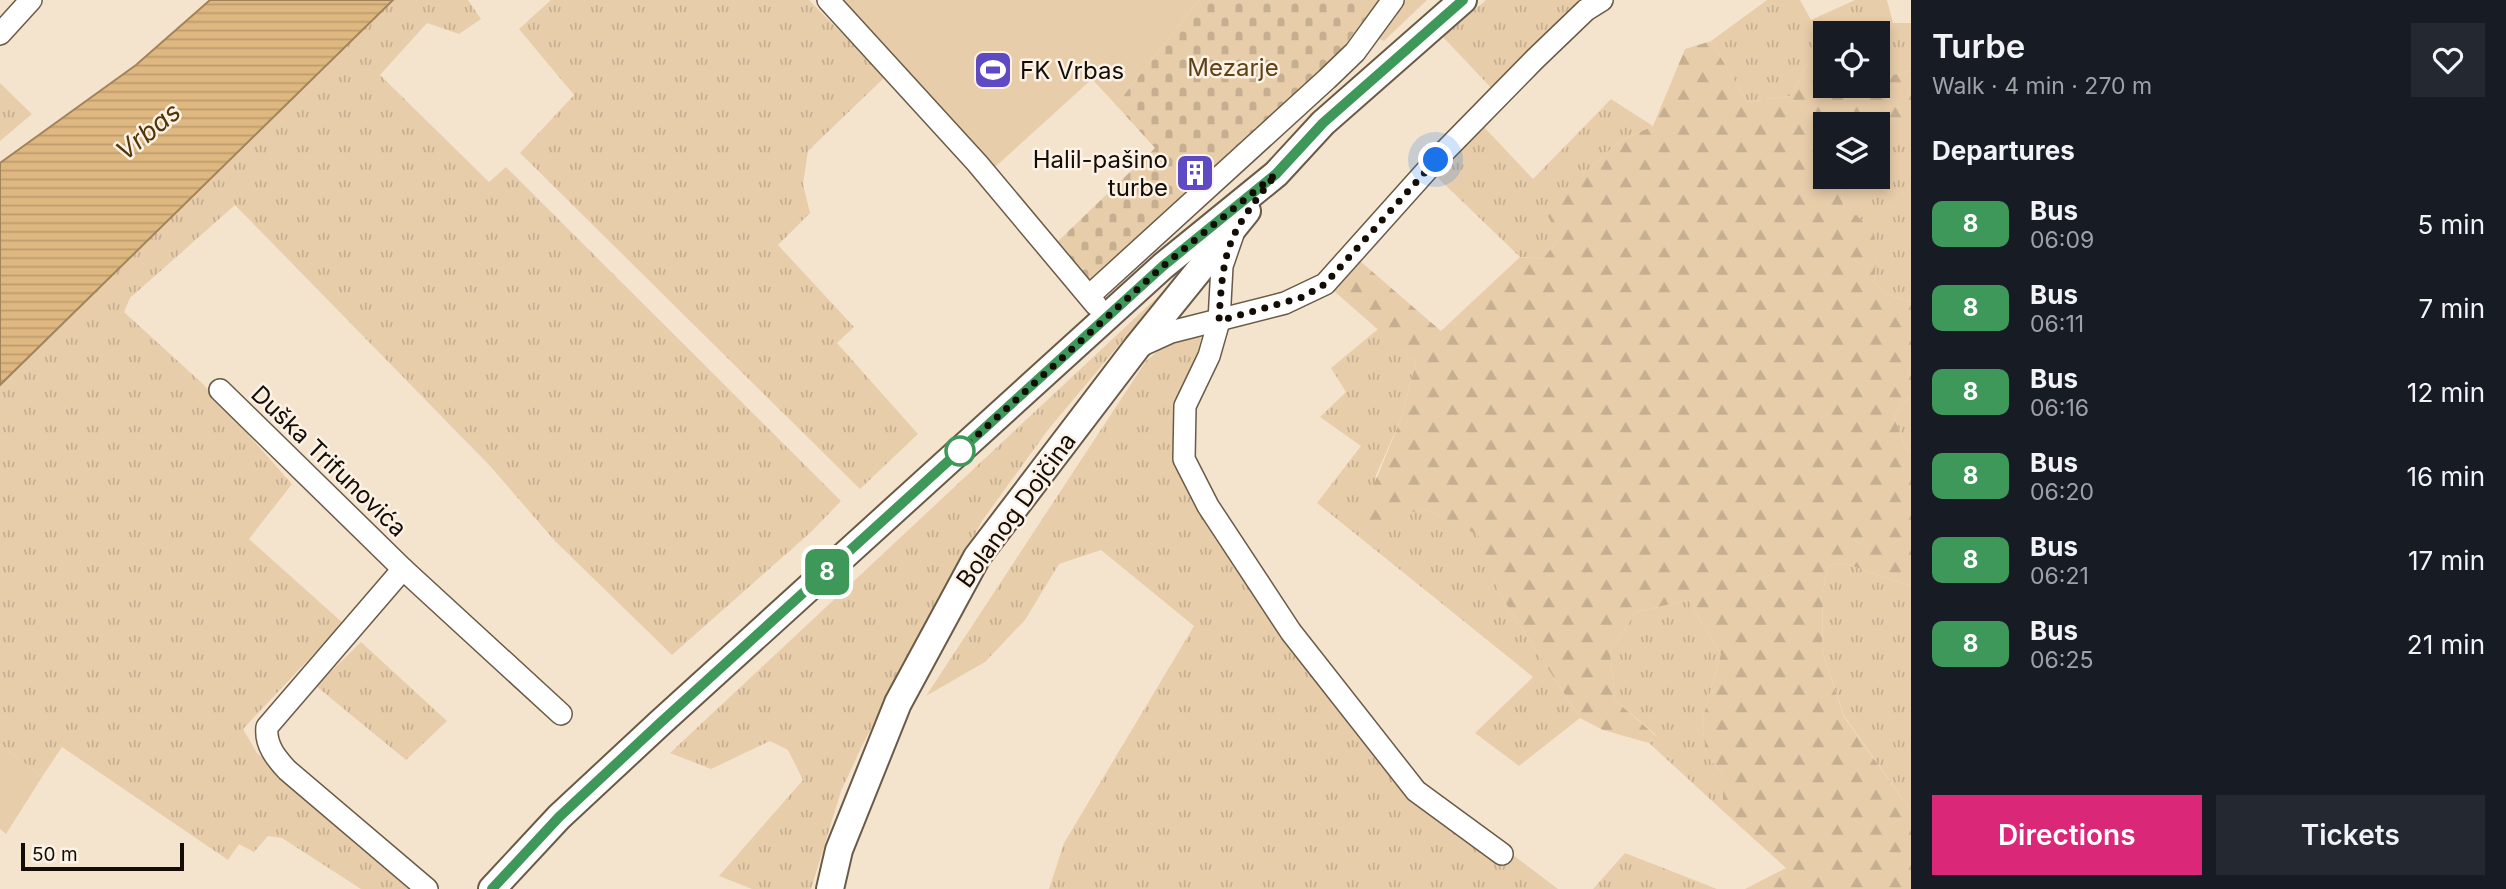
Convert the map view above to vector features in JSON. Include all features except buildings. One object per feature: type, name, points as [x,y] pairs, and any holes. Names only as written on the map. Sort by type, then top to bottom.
[{"type":"main road","points":[[492,889],[559,817],[649,733],[1107,317],[1276,174],[1323,123],[1463,0]]},
{"type":"main road","name":"Bolanog Dojčina","points":[[830,889],[839,850],[893,715],[951,601],[1009,510],[1276,174]]},
{"type":"street","points":[[0,33],[31,0]]},
{"type":"street","points":[[828,0],[977,163],[1107,317]]},
{"type":"street","points":[[1088,296],[1355,52],[1393,0]]},
{"type":"street","points":[[1137,347],[1171,332],[1303,297],[1325,284],[1436,160],[1535,59],[1586,10],[1602,0]]},
{"type":"street","points":[[1236,226],[1222,266],[1219,321],[1209,356],[1185,405],[1184,459],[1208,506],[1291,632],[1416,791],[1502,854]]},
{"type":"street","name":"Duška Trifunovića","points":[[219,390],[403,569],[561,714]]},
{"type":"street","name":"Duška Trifunovića","points":[[403,569],[267,727],[266,736],[275,758],[287,771],[427,889]]},
{"type":"green space","points":[[393,0],[468,0],[481,19],[459,34],[427,23],[380,75],[489,182],[506,167],[841,501],[811,532],[672,655],[555,541],[490,466],[235,205],[130,298],[124,312],[203,384],[292,484],[249,539],[343,623],[243,729],[257,753],[413,889],[361,889],[282,838],[268,836],[254,852],[239,844],[228,860],[62,747],[42,777],[0,744],[0,385]]},
{"type":"green space","points":[[551,0],[809,0],[885,77],[808,151],[803,184],[810,213],[778,245],[854,327],[837,343],[918,434],[860,489],[520,153],[574,95],[519,29]]},
{"type":"green space","name":"FK Vrbas","points":[[843,0],[1199,0],[1116,105],[1092,79],[995,167]]},
{"type":"green space","name":"Mezarje","points":[[1199,0],[1379,0],[1323,73],[1103,271],[1087,281],[1053,246],[1155,148],[1116,105]]},
{"type":"green space","points":[[1406,0],[1427,0],[1384,41],[1377,38]]},
{"type":"green space","points":[[1486,0],[1590,0],[1494,91],[1443,37]]},
{"type":"green space","points":[[1767,0],[1800,0],[1811,20],[1855,0],[1887,0],[1893,23],[1911,23],[1911,71],[1890,76],[1890,21],[1813,21],[1813,55],[1791,96],[1747,102],[1711,41]]},
{"type":"green space","points":[[1711,41],[1747,102],[1791,96],[1813,55],[1813,98],[1890,98],[1890,76],[1911,71],[1911,118],[1890,118],[1890,112],[1813,112],[1813,189],[1841,189],[1844,207],[1873,228],[1877,253],[1874,282],[1887,294],[1911,302],[1911,395],[1894,415],[1905,448],[1911,452],[1911,586],[1843,563],[1828,566],[1823,592],[1822,650],[1844,717],[1911,811],[1911,889],[1745,889],[1786,868],[1723,811],[1723,774],[1706,755],[1702,721],[1721,654],[1688,600],[1636,612],[1610,652],[1615,700],[1656,736],[1649,743],[1603,730],[1580,718],[1499,593],[1478,535],[1425,509],[1371,523],[1362,513],[1401,419],[1416,363],[1334,291],[1360,261],[1441,331],[1520,257],[1543,259],[1559,238],[1548,216],[1582,176],[1618,142],[1653,126],[1685,49]]},
{"type":"green space","points":[[0,83],[32,114],[0,141]]},
{"type":"green space","points":[[1611,99],[1653,126],[1618,142],[1582,176],[1559,238],[1543,259],[1520,257],[1437,177],[1483,126],[1533,179]]},
{"type":"green space","points":[[1890,118],[1911,118],[1911,302],[1887,294],[1874,282],[1877,253],[1844,207],[1841,189],[1890,189]]},
{"type":"green space","points":[[1166,289],[1047,431],[982,521],[863,744],[841,791],[811,889],[752,889],[719,876],[803,780],[788,750],[770,741],[711,769],[670,753]]},
{"type":"green space","points":[[1378,329],[1416,363],[1401,419],[1376,475],[1371,522],[1425,509],[1479,535],[1499,593],[1580,718],[1519,766],[1475,733],[1533,677],[1317,503],[1361,446],[1320,417],[1346,392],[1331,368]]},
{"type":"green space","points":[[1202,330],[1198,354],[1177,404],[1179,467],[1411,798],[1507,864],[1513,855],[1558,889],[1049,889],[1064,843],[1194,626],[1101,550],[1059,564],[1025,620],[985,662],[926,696],[1146,361],[1165,345]]},
{"type":"green space","points":[[1911,395],[1911,452],[1905,448],[1894,415]]},
{"type":"green space","points":[[1843,563],[1911,586],[1911,811],[1844,716],[1822,650],[1823,592],[1828,566]]},
{"type":"green space","points":[[1688,600],[1721,654],[1702,721],[1706,755],[1723,774],[1723,811],[1649,743],[1656,735],[1615,700],[1610,652],[1636,612]]},
{"type":"green space","points":[[361,642],[447,721],[406,760],[316,686]]},
{"type":"green space","points":[[0,744],[42,777],[6,834],[0,829]]},
{"type":"green space","points":[[1625,853],[1717,889],[1593,889]]},
{"type":"water","name":"Vrbas","points":[[210,0],[393,0],[0,385],[0,163],[136,65]]},
{"type":"bus line","name":"8","points":[[492,889],[559,817],[660,723],[1163,266],[1276,174],[1323,123],[1463,0]]},
{"type":"place","name":"FK Vrbas","points":[[993,70]]},
{"type":"place","name":"Halil-pašino turbe","points":[[1195,173]]},
{"type":"route","points":[[960,451],[1163,266],[1276,174],[1236,226],[1227,248],[1222,266],[1219,321],[1303,297],[1325,284],[1436,160]]}]
